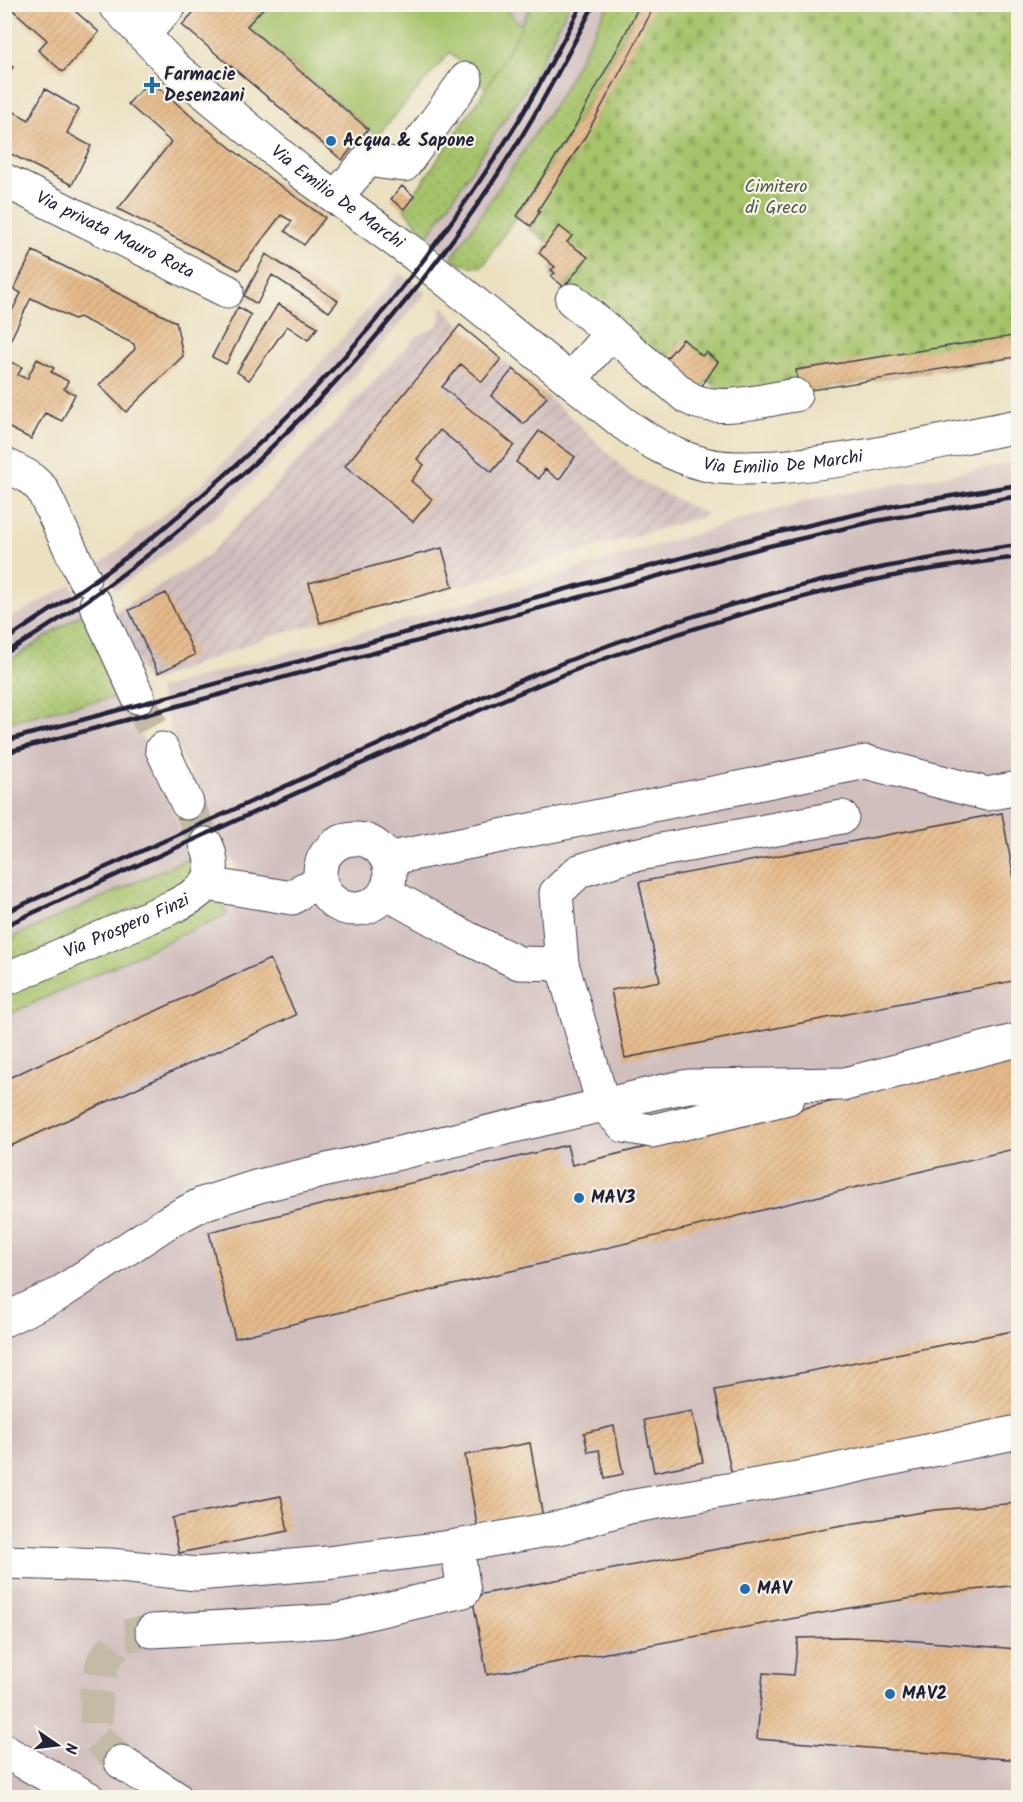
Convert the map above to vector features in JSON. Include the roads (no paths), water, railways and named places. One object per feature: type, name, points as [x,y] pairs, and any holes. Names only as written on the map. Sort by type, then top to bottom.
[{"type":"street","name":"Via Emilio De Marchi","points":[[114,4],[175,68],[302,173],[414,254],[623,423],[675,455],[705,464],[742,469],[792,466],[838,461],[1018,426]]},
{"type":"street","points":[[143,35],[171,4]]},
{"type":"street","points":[[336,197],[372,155],[380,162],[404,165],[466,79]]},
{"type":"street","name":"Via privata Mauro Rota","points":[[4,180],[227,291]]},
{"type":"street","points":[[572,300],[684,395],[698,403],[727,405],[795,395]]},
{"type":"street","points":[[570,380],[611,333]]},
{"type":"street","points":[[4,464],[29,477],[42,489],[138,697]]},
{"type":"street","points":[[162,749],[187,803]]},
{"type":"street","points":[[387,859],[866,762],[987,794],[1018,788]]},
{"type":"street","points":[[603,1104],[562,964],[556,893],[579,871],[628,856],[842,817]]},
{"type":"street","points":[[348,839],[371,842],[387,859],[390,882],[386,893],[368,908],[345,909],[326,895],[321,885],[319,873],[322,861],[328,851],[348,839]]},
{"type":"street","name":"Via Prospero Finzi","points":[[4,980],[195,895],[207,884],[211,874],[212,864],[206,844]]},
{"type":"street","points":[[207,884],[292,898],[304,889],[321,885]]},
{"type":"street","points":[[386,893],[467,938],[519,963],[562,964]]},
{"type":"street","points":[[4,1320],[57,1295],[168,1222],[202,1204],[259,1186],[603,1104],[689,1086],[845,1084],[1018,1040]]},
{"type":"street","points":[[4,1562],[110,1565],[197,1574],[327,1563],[457,1546],[563,1527],[629,1507],[803,1477],[1018,1432]]},
{"type":"street","points":[[152,1631],[334,1621],[464,1591],[457,1546]]},
{"type":"street","points":[[4,1751],[88,1797]]},
{"type":"street","points":[[121,1762],[176,1797]]},
{"type":"tunnel","points":[[138,697],[162,749]]},
{"type":"tunnel","points":[[187,803],[206,844]]},
{"type":"tunnel","points":[[121,1762],[96,1737],[96,1695],[103,1661],[123,1636],[152,1631]]},
{"type":"railway","points":[[4,641],[103,574],[160,531],[260,443],[344,357],[425,258],[474,189],[527,106],[582,4]]},
{"type":"railway","points":[[4,654],[79,606],[151,552],[222,493],[289,430],[352,363],[412,293],[466,221],[536,112],[594,4]]},
{"type":"railway","points":[[4,741],[766,535],[897,505],[1018,485]]},
{"type":"railway","points":[[4,753],[765,547],[876,521],[1018,496]]},
{"type":"railway","points":[[4,913],[493,692],[612,644],[711,611],[812,583],[915,561],[1018,545]]},
{"type":"railway","points":[[4,926],[467,716],[612,656],[713,623],[815,594],[917,571],[1018,557]]},
{"type":"place","name":"Farmacie Desenzani","points":[[152,85]]},
{"type":"place","name":"Acqua & Sapone","points":[[331,141]]},
{"type":"place","name":"MAV3","points":[[579,1198]]},
{"type":"place","name":"MAV","points":[[745,1589]]},
{"type":"place","name":"MAV2","points":[[890,1694]]},
{"type":"park label","name":"Cimitero di Greco","points":[[776,198]]}]
